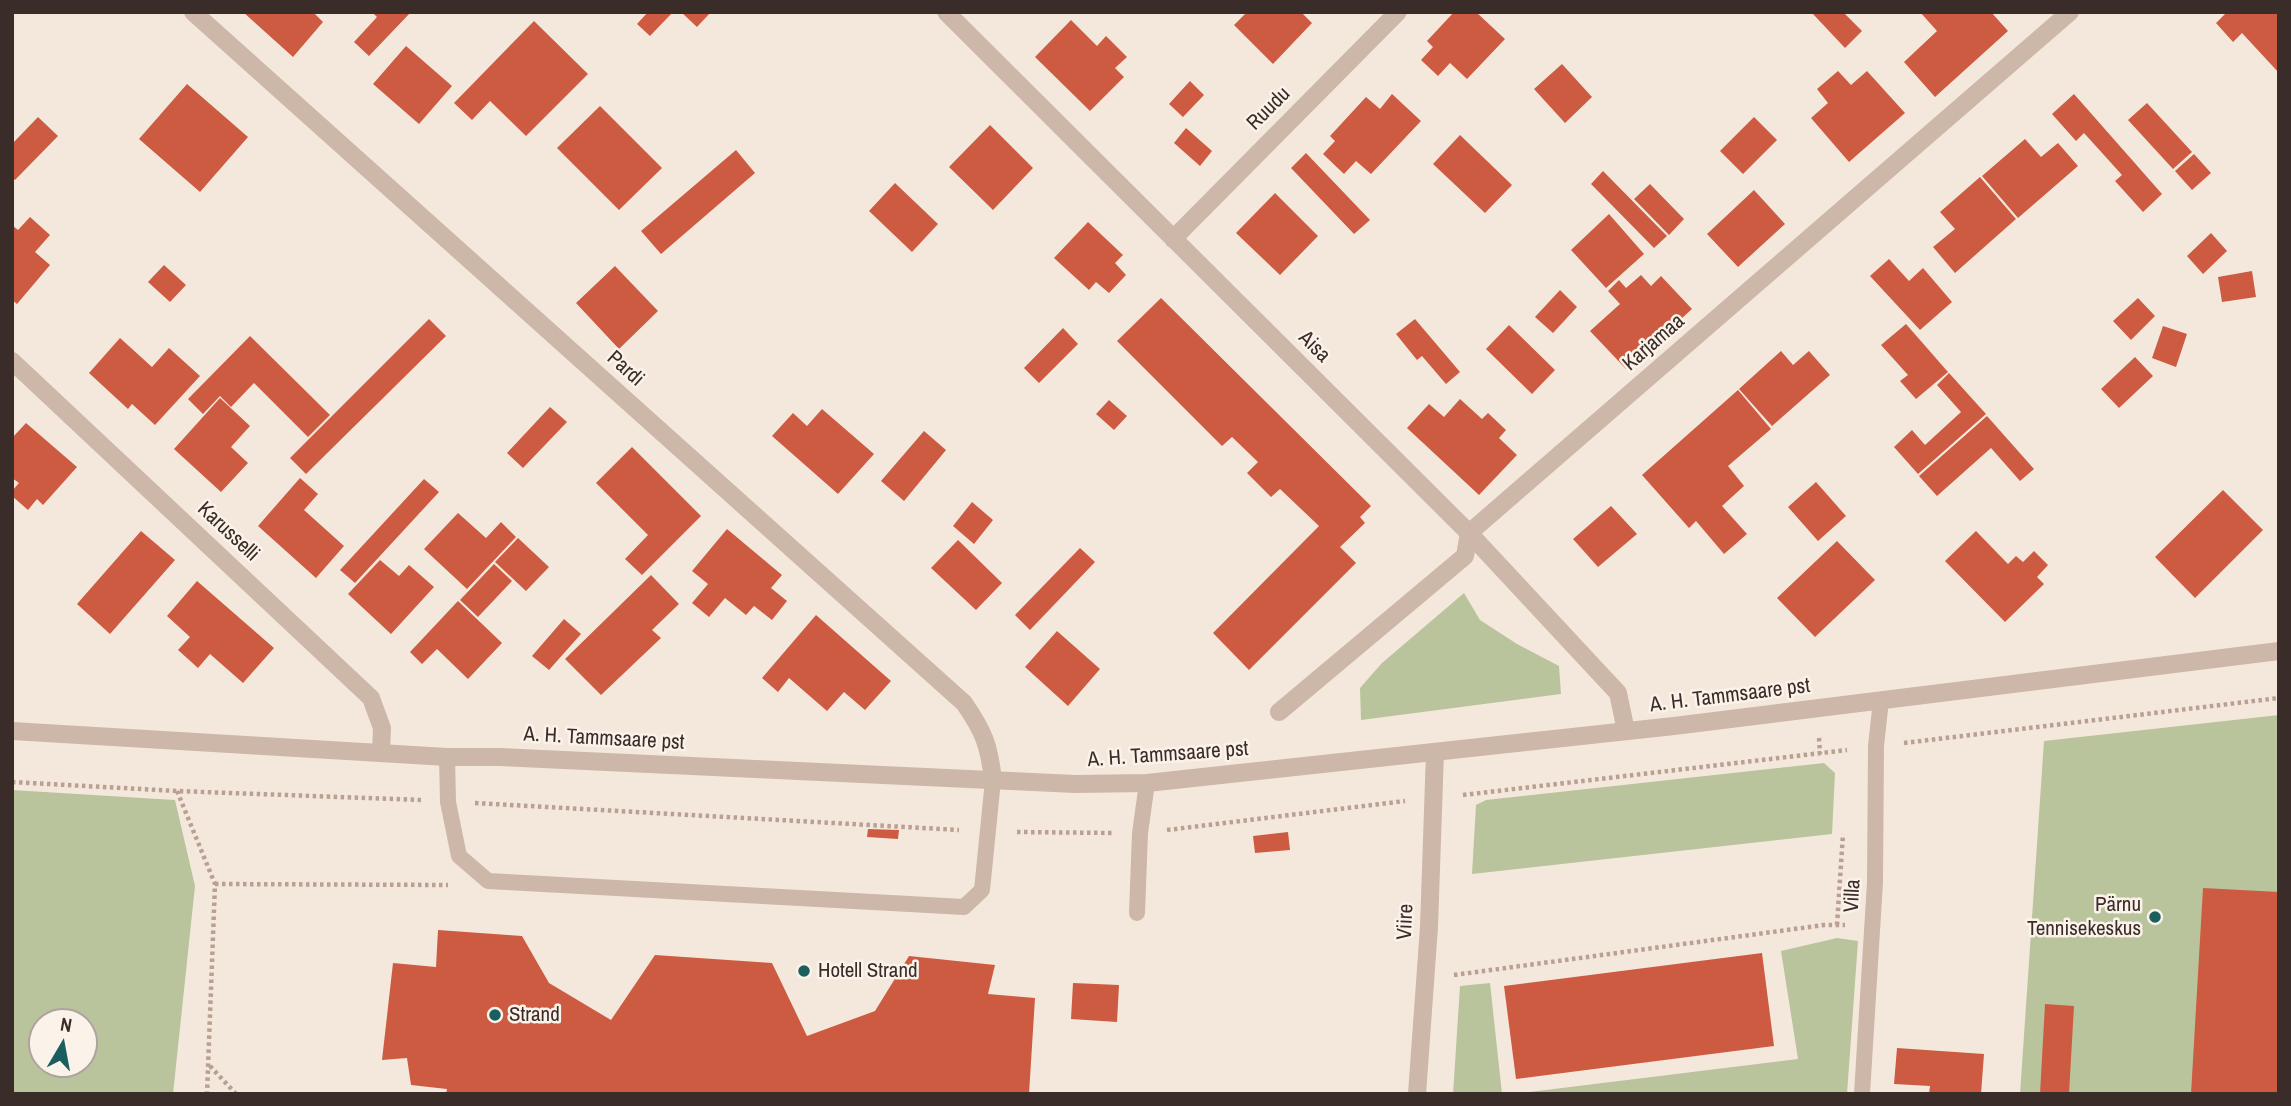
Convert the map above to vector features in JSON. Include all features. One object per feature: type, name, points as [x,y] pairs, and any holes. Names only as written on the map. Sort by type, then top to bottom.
[{"type":"street","name":"Pardi","points":[[193,12],[964,703],[981,727],[990,752],[993,780]]},
{"type":"street","name":"Aisa","points":[[946,12],[1469,533],[1618,693],[1626,731]]},
{"type":"street","name":"Ruudu","points":[[1173,239],[1398,12]]},
{"type":"street","name":"Karjamaa","points":[[1279,712],[1465,556],[1469,533],[2070,12]]},
{"type":"street","name":"Karusselli","points":[[12,360],[371,698],[382,727],[381,752]]},
{"type":"street","name":"A. H. Tammsaare pst","points":[[12,731],[447,757],[1075,784],[1147,783],[1626,731],[2279,651]]},
{"type":"street","name":"Viire","points":[[1417,1094],[1429,927],[1435,752]]},
{"type":"lane","name":"Villa","points":[[1863,1094],[1872,924],[1876,746],[1881,700]]},
{"type":"lane","points":[[447,757],[448,802],[459,856],[488,881],[964,907],[982,890],[993,780]]},
{"type":"lane","points":[[1136,913],[1140,833],[1147,783]]},
{"type":"path","points":[[1818,730],[1821,754]]},
{"type":"path","points":[[1839,751],[1844,759]]},
{"type":"path","points":[[177,791],[215,884],[207,1094]]},
{"type":"path","points":[[1837,925],[1843,832]]},
{"type":"path","points":[[215,884],[435,886],[488,881]]},
{"type":"path","points":[[1453,975],[1837,925],[1872,924]]},
{"type":"path","points":[[210,1066],[236,1094]]},
{"type":"green space","points":[[1464,593],[1480,620],[1517,644],[1559,666],[1561,694],[1361,720],[1360,688],[1382,663]]},
{"type":"green space","name":"Pärnu Tennisekeskus","points":[[2279,715],[2279,1094],[2020,1094],[2044,741]]},
{"type":"green space","points":[[1824,763],[1835,773],[1832,834],[1472,874],[1476,805],[1486,800]]},
{"type":"green space","points":[[12,790],[175,800],[195,886],[173,1094],[12,1094]]},
{"type":"green space","points":[[1837,938],[1858,941],[1847,1094],[1513,1094],[1798,1059],[1781,951]]},
{"type":"green space","points":[[1490,983],[1502,1094],[1453,1094],[1460,986]]},
{"type":"building","points":[[243,12],[313,12],[323,22],[293,57]]},
{"type":"building","points":[[372,12],[411,12],[369,56],[354,42],[377,17]]},
{"type":"building","points":[[648,12],[673,12],[650,36],[637,24]]},
{"type":"building","points":[[681,12],[711,12],[697,27]]},
{"type":"building","points":[[1247,12],[1301,12],[1312,23],[1273,64],[1234,25]]},
{"type":"building","points":[[1454,12],[1476,12],[1505,39],[1467,79],[1450,63],[1438,76],[1421,60],[1433,47],[1427,41]]},
{"type":"building","points":[[1843,12],[1862,31],[1845,48],[1813,14]]},
{"type":"building","points":[[1920,12],[1991,12],[2008,31],[1935,97],[1904,62],[1937,31]]},
{"type":"building","points":[[2223,12],[2279,12],[2279,73],[2242,33],[2233,42],[2216,23],[2225,14]]},
{"type":"building","points":[[1071,20],[1097,46],[1106,36],[1127,57],[1115,68],[1124,77],[1090,111],[1035,57]]},
{"type":"building","points":[[534,21],[588,74],[526,136],[490,101],[472,120],[454,103]]},
{"type":"building","points":[[406,46],[452,86],[419,124],[373,84]]},
{"type":"building","points":[[1562,64],[1592,97],[1565,123],[1534,89]]},
{"type":"building","points":[[1838,71],[1851,85],[1867,71],[1905,113],[1849,162],[1811,118],[1828,103],[1817,89]]},
{"type":"building","points":[[1190,81],[1204,95],[1183,117],[1169,104]]},
{"type":"building","points":[[187,84],[248,137],[200,192],[139,139]]},
{"type":"building","points":[[1392,94],[1421,121],[1371,174],[1356,161],[1344,174],[1323,154],[1335,141],[1330,136],[1366,97],[1380,109]]},
{"type":"building","points":[[2074,94],[2162,194],[2143,212],[2115,181],[2122,175],[2084,133],[2076,141],[2052,114]]},
{"type":"building","points":[[2147,103],[2192,152],[2173,169],[2128,120]]},
{"type":"building","points":[[600,106],[662,168],[619,210],[557,148]]},
{"type":"building","points":[[38,117],[58,136],[15,180],[12,177],[12,144]]},
{"type":"building","points":[[1754,117],[1777,140],[1743,174],[1720,151]]},
{"type":"building","points":[[990,125],[1033,168],[993,210],[949,167]]},
{"type":"building","points":[[1186,128],[1212,151],[1200,166],[1174,143]]},
{"type":"building","points":[[1460,135],[1512,185],[1485,213],[1433,164]]},
{"type":"building","points":[[2025,139],[2041,157],[2058,143],[2078,166],[2018,218],[1982,176]]},
{"type":"building","points":[[736,150],[755,173],[661,254],[641,231]]},
{"type":"building","points":[[1306,153],[1370,220],[1354,234],[1291,168]]},
{"type":"building","points":[[2194,154],[2211,173],[2192,190],[2175,171]]},
{"type":"building","points":[[1603,171],[1667,236],[1654,248],[1591,184]]},
{"type":"building","points":[[1980,177],[2016,219],[1955,273],[1933,247],[1955,229],[1940,212]]},
{"type":"building","points":[[895,183],[938,224],[912,252],[869,211]]},
{"type":"building","points":[[1650,184],[1684,219],[1669,235],[1634,199]]},
{"type":"building","points":[[1754,190],[1785,224],[1738,267],[1707,234]]},
{"type":"building","points":[[1275,193],[1318,236],[1280,275],[1236,233]]},
{"type":"building","points":[[1609,214],[1644,254],[1606,288],[1571,250]]},
{"type":"building","points":[[30,217],[50,235],[35,252],[50,265],[17,304],[12,300],[12,225],[18,230]]},
{"type":"building","points":[[1088,222],[1123,255],[1115,263],[1126,275],[1109,293],[1096,282],[1089,290],[1054,258]]},
{"type":"building","points":[[2211,233],[2227,251],[2203,274],[2187,256]]},
{"type":"building","points":[[1889,259],[1909,281],[1923,268],[1952,302],[1920,330],[1870,276]]},
{"type":"building","points":[[164,265],[186,285],[170,302],[148,282]]},
{"type":"building","points":[[615,266],[658,311],[619,349],[576,303]]},
{"type":"building","points":[[2252,271],[2256,297],[2222,302],[2218,277]]},
{"type":"building","points":[[1641,275],[1651,286],[1661,276],[1692,309],[1626,369],[1590,331],[1620,304],[1608,291],[1619,280],[1626,288]]},
{"type":"building","points":[[1560,290],[1577,307],[1553,333],[1535,317]]},
{"type":"building","points":[[1161,298],[1371,506],[1360,517],[1365,523],[1340,547],[1356,563],[1249,670],[1213,633],[1319,526],[1280,489],[1271,497],[1247,473],[1258,462],[1232,437],[1222,446],[1117,341]]},
{"type":"building","points":[[2138,298],[2155,316],[2131,340],[2113,321]]},
{"type":"building","points":[[429,319],[446,336],[306,474],[290,458]]},
{"type":"building","points":[[1415,319],[1460,372],[1446,384],[1422,356],[1417,360],[1396,334]]},
{"type":"building","points":[[1906,324],[1948,372],[1916,399],[1900,381],[1908,375],[1881,345]]},
{"type":"building","points":[[1509,325],[1555,370],[1532,394],[1486,349]]},
{"type":"building","points":[[2163,326],[2187,334],[2176,367],[2152,358]]},
{"type":"building","points":[[1063,328],[1078,344],[1039,383],[1024,368]]},
{"type":"building","points":[[250,336],[330,415],[308,437],[254,383],[231,407],[220,396],[203,414],[188,399]]},
{"type":"building","points":[[120,338],[152,367],[169,348],[200,376],[155,425],[132,404],[128,409],[89,373]]},
{"type":"building","points":[[1781,351],[1793,365],[1809,351],[1830,375],[1772,426],[1739,389]]},
{"type":"building","points":[[2135,357],[2153,376],[2119,408],[2101,389]]},
{"type":"building","points":[[1949,373],[1986,414],[1918,474],[1894,447],[1912,430],[1925,445],[1961,412],[1937,385]]},
{"type":"building","points":[[1738,390],[1771,429],[1728,466],[1744,486],[1722,506],[1747,534],[1724,554],[1696,521],[1689,528],[1642,475]]},
{"type":"building","points":[[220,398],[250,426],[231,447],[248,463],[221,492],[174,449]]},
{"type":"building","points":[[1460,399],[1482,419],[1488,413],[1506,430],[1499,438],[1517,455],[1479,495],[1407,428],[1429,404],[1444,417]]},
{"type":"building","points":[[1109,400],[1127,416],[1114,430],[1096,414]]},
{"type":"building","points":[[550,407],[567,422],[523,468],[507,453]]},
{"type":"building","points":[[822,409],[874,454],[838,494],[772,436],[793,413],[807,426]]},
{"type":"building","points":[[1987,416],[2034,469],[2020,481],[1991,448],[1937,496],[1919,476]]},
{"type":"building","points":[[26,423],[77,467],[43,505],[37,499],[28,510],[12,496],[12,491],[19,483],[12,478],[12,438]]},
{"type":"building","points":[[924,431],[946,450],[904,501],[881,481]]},
{"type":"building","points":[[632,447],[701,516],[642,575],[625,559],[648,535],[596,483]]},
{"type":"building","points":[[300,478],[318,494],[304,510],[344,546],[316,578],[258,526]]},
{"type":"building","points":[[424,479],[439,492],[355,583],[340,570]]},
{"type":"building","points":[[1816,482],[1846,516],[1818,541],[1788,507]]},
{"type":"building","points":[[2223,490],[2263,530],[2195,598],[2155,557]]},
{"type":"building","points":[[972,502],[993,520],[974,544],[953,526]]},
{"type":"building","points":[[1611,506],[1637,534],[1598,567],[1573,539]]},
{"type":"building","points":[[458,513],[486,538],[501,522],[516,537],[467,589],[424,549]]},
{"type":"building","points":[[727,529],[782,575],[771,588],[787,601],[772,620],[754,606],[746,615],[725,598],[709,617],[692,603],[708,584],[692,571]]},
{"type":"building","points":[[141,531],[175,560],[110,634],[77,604]]},
{"type":"building","points":[[1976,531],[2008,564],[2016,556],[2023,562],[2034,551],[2048,565],[2037,577],[2044,584],[2005,622],[1945,561]]},
{"type":"building","points":[[518,538],[549,567],[526,591],[495,562]]},
{"type":"building","points":[[958,540],[1002,583],[976,610],[931,568]]},
{"type":"building","points":[[1837,541],[1875,580],[1815,637],[1777,598]]},
{"type":"building","points":[[1080,548],[1095,562],[1030,630],[1015,615]]},
{"type":"building","points":[[380,560],[399,576],[409,565],[434,587],[391,634],[348,594]]},
{"type":"building","points":[[494,564],[512,581],[478,617],[460,600]]},
{"type":"building","points":[[651,575],[679,604],[652,630],[661,638],[601,695],[565,659]]},
{"type":"building","points":[[197,581],[274,648],[243,683],[210,654],[198,668],[178,650],[190,637],[167,616]]},
{"type":"building","points":[[458,601],[502,643],[468,679],[437,649],[422,664],[410,652]]},
{"type":"building","points":[[816,615],[891,681],[865,710],[844,692],[827,711],[789,678],[778,692],[762,678]]},
{"type":"building","points":[[564,619],[581,634],[549,670],[532,656]]},
{"type":"building","points":[[1057,631],[1100,669],[1068,706],[1025,667]]},
{"type":"building","points":[[868,829],[899,830],[898,839],[867,837]]},
{"type":"building","points":[[1288,832],[1290,850],[1255,853],[1253,836]]},
{"type":"building","points":[[2203,888],[2279,892],[2279,1094],[2191,1094]]},
{"type":"building","name":"Strand","points":[[438,930],[522,936],[549,983],[611,1020],[655,955],[772,963],[807,1036],[875,1011],[909,956],[995,965],[988,994],[1035,998],[1029,1094],[446,1094],[447,1089],[411,1085],[407,1058],[382,1060],[393,963],[436,967]]},
{"type":"building","points":[[1762,953],[1774,1046],[1516,1079],[1504,986]]},
{"type":"building","points":[[1073,983],[1119,985],[1117,1022],[1071,1019]]},
{"type":"building","points":[[2045,1004],[2074,1006],[2069,1094],[2040,1094]]},
{"type":"building","points":[[1897,1048],[1984,1054],[1981,1094],[1929,1094],[1930,1086],[1894,1084]]},
{"type":"place","name":"Pärnu Tennisekeskus","points":[[2155,917]]},
{"type":"place","name":"Hotell Strand","points":[[804,971]]},
{"type":"place","name":"Strand","points":[[495,1015]]}]
